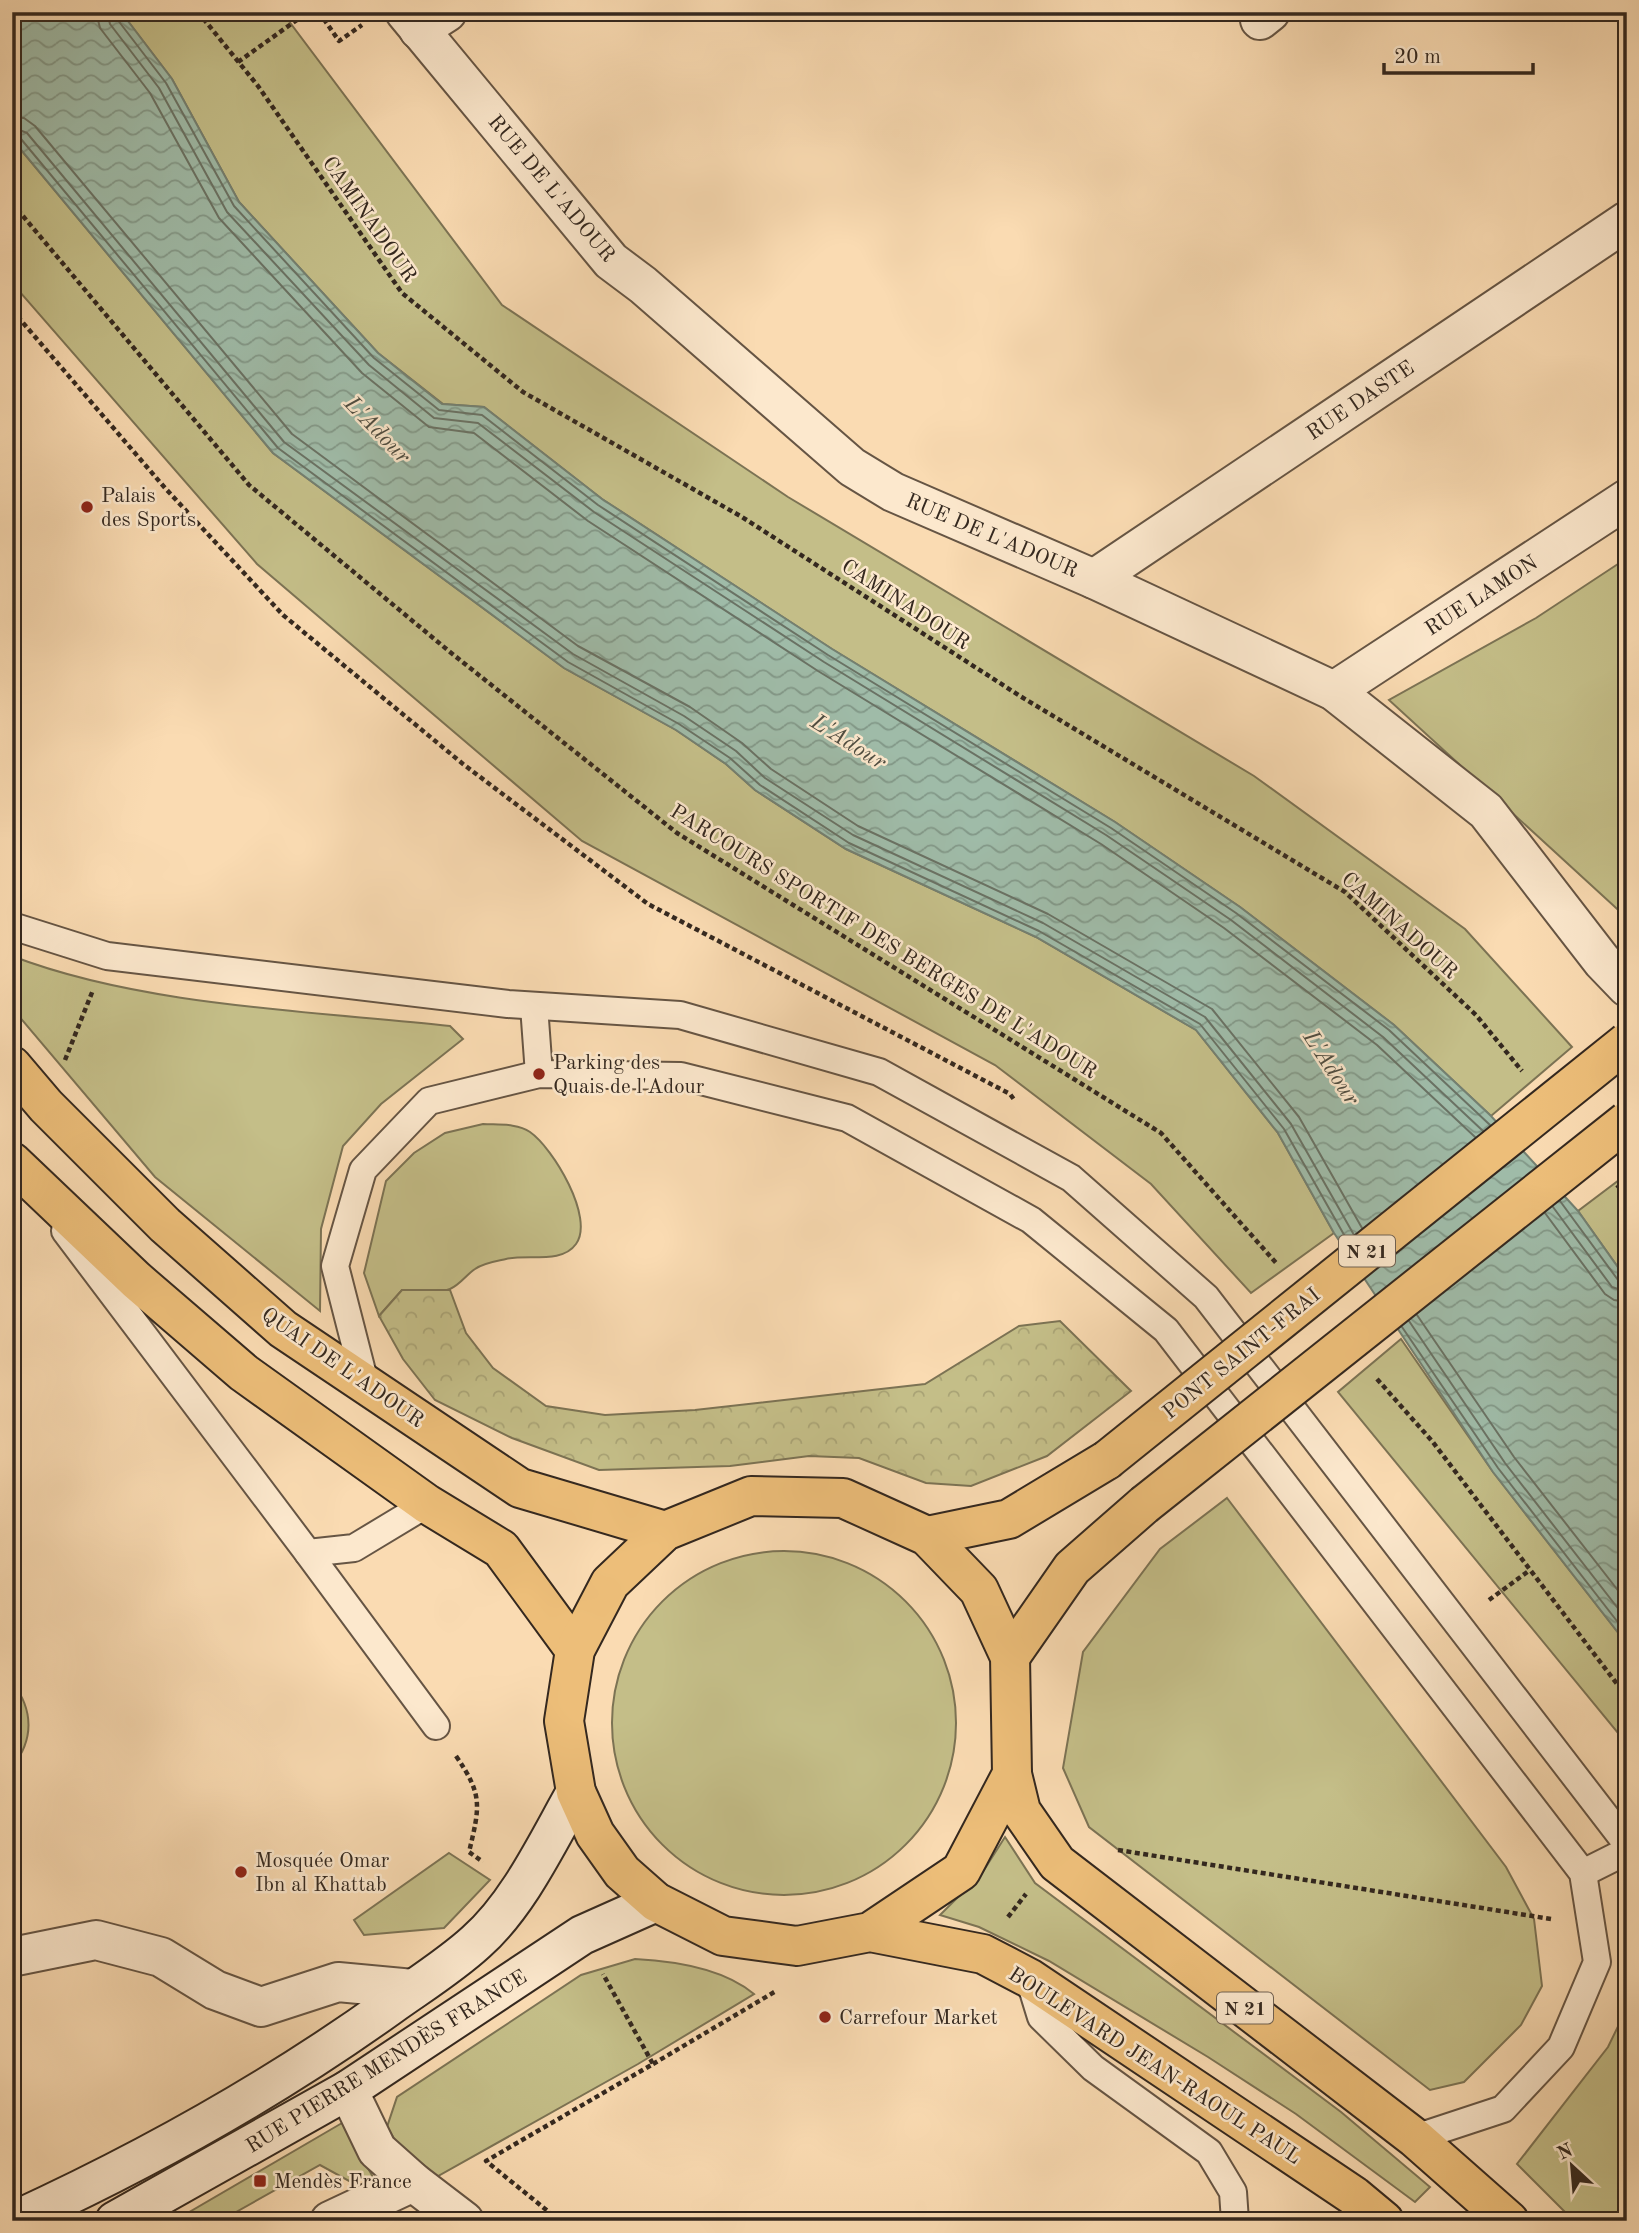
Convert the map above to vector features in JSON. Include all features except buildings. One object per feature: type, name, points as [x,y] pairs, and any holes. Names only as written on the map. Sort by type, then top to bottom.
[{"type":"main road","name":"PONT SAINT-FRAI","points":[[927,1536],[1009,1519],[1107,1460],[1627,1042]]},
{"type":"main road","name":"QUAI DE L'ADOUR","points":[[12,1066],[46,1107],[165,1225],[283,1329],[520,1488],[665,1531]]},
{"type":"main road","name":"N 21","points":[[1010,1657],[1072,1568],[1144,1505],[1627,1121]]},
{"type":"main road","points":[[16,1167],[136,1280],[244,1373],[427,1504],[501,1549],[575,1650]]},
{"type":"main road","points":[[751,1496],[843,1498],[927,1536],[979,1590],[1010,1657],[1012,1774],[961,1871],[870,1932],[797,1946],[723,1936],[656,1902],[622,1872],[595,1834],[576,1792],[564,1721],[575,1650],[610,1583],[665,1531],[751,1496]]},
{"type":"main road","name":"N 21","points":[[1012,1774],[1021,1811],[1057,1863],[1415,2138],[1509,2221]]},
{"type":"main road","name":"BOULEVARD JEAN-RAOUL PAUL","points":[[870,1932],[982,1954],[1029,1979],[1354,2196],[1384,2221]]},
{"type":"street","name":"RUE DE L'ADOUR","points":[[424,18],[611,261],[669,307],[852,467],[893,492],[1094,579],[1334,691],[1486,811],[1602,961],[1627,987]]},
{"type":"street","name":"RUE DASTE","points":[[1094,579],[1627,221]]},
{"type":"street","name":"RUE LAMON","points":[[1334,691],[1627,499]]},
{"type":"street","name":"RUE PIERRE MENDÈS FRANCE","points":[[14,2221],[177,2138],[349,2035],[478,1941],[521,1887],[576,1792]]},
{"type":"street","name":"RUE PIERRE MENDÈS FRANCE","points":[[115,2221],[348,2090],[582,1936],[656,1902]]},
{"type":"street","points":[[12,1957],[96,1940],[161,1957],[215,1990],[261,2007],[338,1982],[414,1989]]},
{"type":"street","points":[[348,2090],[377,2150],[464,2221]]},
{"type":"street","points":[[330,2221],[413,2182]]},
{"type":"lane","points":[[12,926],[107,956],[534,1006],[680,1015],[878,1072],[1071,1178],[1206,1297],[1627,1844]]},
{"type":"lane","points":[[534,1006],[539,1074]]},
{"type":"lane","points":[[366,1387],[335,1266],[363,1170],[429,1101],[539,1074],[681,1076],[847,1118],[1031,1220],[1166,1330],[1583,1873],[1597,1962],[1561,2047],[1503,2109],[1415,2138]]},
{"type":"lane","points":[[16,1167],[436,1726]]},
{"type":"lane","points":[[308,1553],[354,1548],[427,1504]]},
{"type":"lane","points":[[1583,1873],[1627,1851]]},
{"type":"lane","points":[[1029,1979],[1041,2017],[1093,2068],[1209,2152],[1233,2192],[1235,2221]]},
{"type":"path","name":"CAMINADOUR","points":[[198,12],[238,62],[402,293],[523,392],[742,517],[1020,696],[1345,892],[1476,1016],[1529,1079]]},
{"type":"path","points":[[238,62],[309,12]]},
{"type":"path","points":[[319,12],[339,41]]},
{"type":"path","name":"PARCOURS SPORTIF DES BERGES DE L'ADOUR","points":[[12,203],[260,494],[450,652],[677,833],[1161,1133],[1285,1274]]},
{"type":"path","points":[[12,310],[165,488],[283,615],[463,764],[648,904],[1010,1094],[1018,1104]]},
{"type":"path","points":[[46,1107],[107,956]]},
{"type":"path","points":[[1609,1175],[1627,1196]]},
{"type":"path","points":[[1374,1375],[1432,1441],[1627,1698]]},
{"type":"path","points":[[436,1726],[475,1783],[478,1814],[469,1852],[488,1866]]},
{"type":"path","points":[[1106,1848],[1592,1925]]},
{"type":"path","points":[[1002,1924],[1027,1893]]},
{"type":"path","points":[[597,1963],[653,2064]]},
{"type":"path","points":[[560,2221],[486,2161],[787,1985]]},
{"type":"green space","points":[[121,12],[282,12],[502,305],[788,497],[1254,776],[1465,929],[1572,1047],[1491,1116],[1394,1025],[1240,907],[1115,822],[832,649],[602,499],[484,407],[443,404],[378,353],[239,202],[172,79]]},
{"type":"green space","points":[[12,139],[273,453],[564,668],[676,730],[726,764],[755,790],[846,849],[1036,937],[1196,1030],[1278,1133],[1334,1233],[1251,1293],[1151,1184],[995,1065],[582,841],[257,564],[12,283]]},
{"type":"green space","points":[[1627,558],[1627,918],[1389,700],[1536,618]]},
{"type":"green space","points":[[12,956],[62,973],[116,986],[228,1004],[450,1026],[463,1039],[381,1104],[343,1146],[321,1229],[320,1311],[155,1177],[12,1008]]},
{"type":"green space","points":[[483,1124],[525,1129],[550,1153],[576,1201],[580,1232],[576,1244],[570,1250],[554,1256],[506,1259],[486,1264],[472,1271],[454,1287],[445,1290],[402,1290],[379,1316],[364,1273],[386,1181],[414,1153],[445,1133]]},
{"type":"green space","points":[[1627,1174],[1627,1280],[1578,1211]]},
{"type":"green space","points":[[402,1290],[450,1290],[466,1333],[493,1368],[546,1406],[605,1415],[695,1410],[925,1384],[1019,1326],[1060,1321],[1131,1391],[1047,1456],[971,1486],[926,1483],[859,1458],[809,1456],[730,1466],[599,1470],[512,1438],[435,1400],[403,1359],[379,1316]]},
{"type":"green space","points":[[1401,1339],[1493,1472],[1627,1644],[1627,1744],[1338,1392]]},
{"type":"green space","points":[[1227,1498],[1506,1867],[1534,1919],[1542,1986],[1521,2025],[1464,2082],[1430,2090],[1089,1827],[1063,1768],[1083,1652],[1160,1549]]},
{"type":"green space","points":[[784,1551],[818,1554],[865,1571],[893,1590],[917,1614],[943,1657],[953,1689],[956,1723],[953,1757],[936,1804],[917,1832],[893,1856],[850,1882],[818,1892],[784,1895],[750,1892],[703,1875],[675,1856],[651,1832],[625,1789],[615,1757],[612,1723],[615,1689],[632,1642],[651,1614],[675,1590],[718,1564],[750,1554]]},
{"type":"green space","points":[[12,1682],[24,1703],[28,1725],[24,1746],[12,1767]]},
{"type":"green space","points":[[1005,1837],[1035,1883],[1341,2112],[1430,2187],[1415,2202],[1296,2114],[1208,2057],[1049,1961],[979,1927],[940,1915],[982,1873]]},
{"type":"green space","points":[[449,1853],[490,1880],[444,1928],[364,1935],[354,1920]]},
{"type":"green space","points":[[635,1959],[666,1962],[713,1972],[742,1985],[754,1994],[638,2064],[431,2180],[398,2145],[387,2127],[397,2097],[581,1975]]},
{"type":"green space","points":[[1627,2008],[1627,2221],[1574,2221],[1517,2164],[1608,2047]]},
{"type":"green space","points":[[342,2123],[373,2177],[349,2181],[320,2165],[220,2221],[174,2221]]},
{"type":"water","name":"L'Adour","points":[[12,12],[121,12],[172,79],[239,202],[378,353],[442,404],[484,407],[602,499],[832,649],[1115,822],[1240,907],[1394,1025],[1491,1116],[1578,1211],[1627,1280],[1627,1644],[1493,1472],[1334,1233],[1278,1133],[1196,1030],[1036,937],[846,849],[755,790],[726,764],[676,730],[564,668],[273,453],[12,139]]},
{"type":"place","name":"Palais des Sports","points":[[87,507]]},
{"type":"place","name":"Parking des Quais de l'Adour","points":[[539,1074]]},
{"type":"place","name":"Mosquée Omar Ibn al Khattab","points":[[241,1872]]},
{"type":"place","name":"Carrefour Market","points":[[825,2017]]},
{"type":"place","name":"Mendès France","points":[[260,2181]]}]
